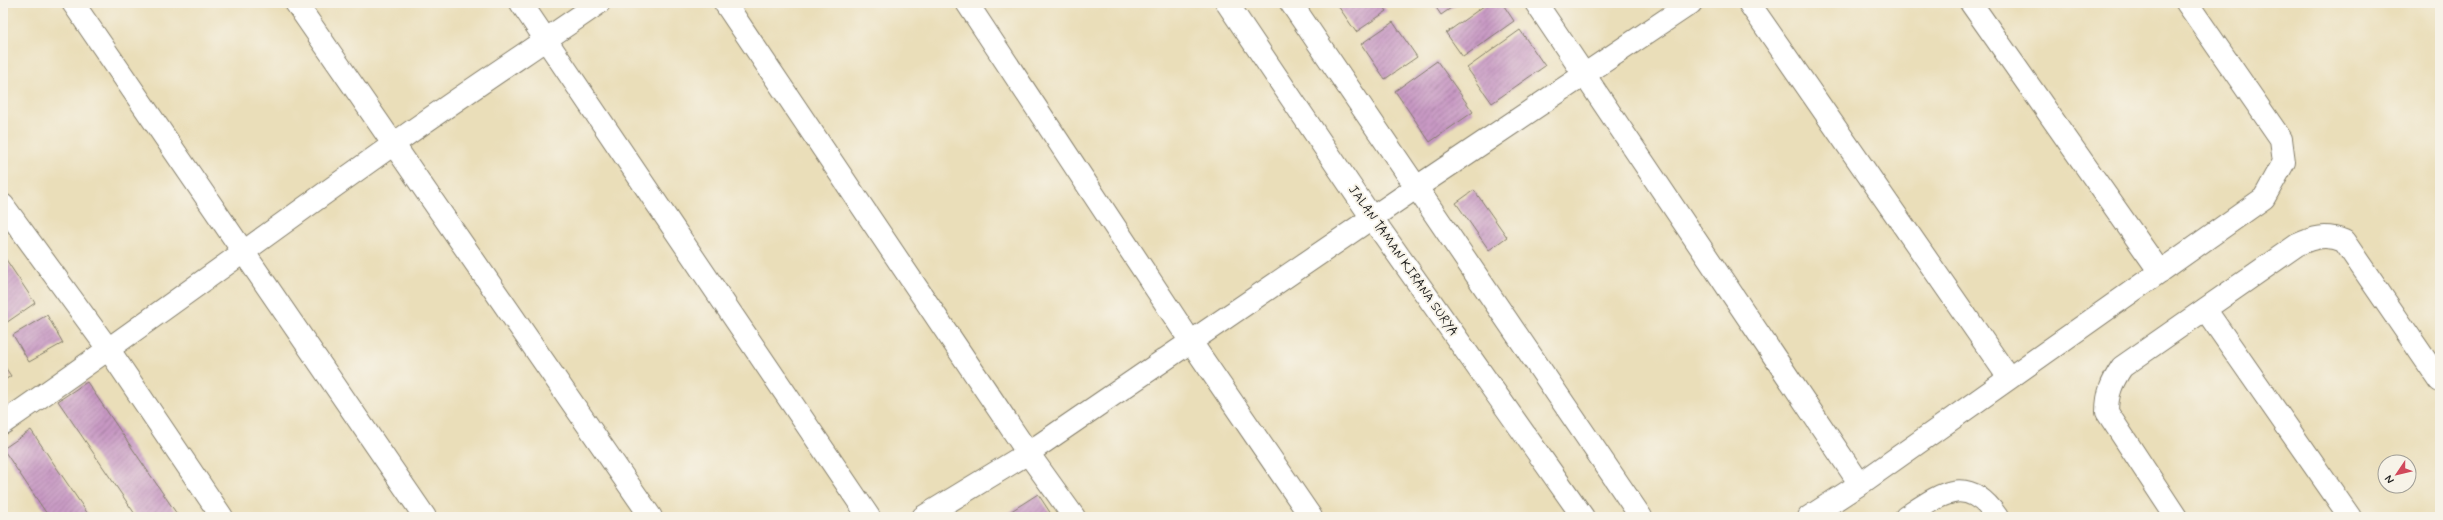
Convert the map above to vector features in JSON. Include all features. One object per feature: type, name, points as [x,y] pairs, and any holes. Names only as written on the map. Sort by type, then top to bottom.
[{"type":"street","points":[[73,3],[425,517]]},
{"type":"street","points":[[296,3],[651,517]]},
{"type":"street","points":[[521,3],[869,517]]},
{"type":"street","points":[[3,423],[109,350],[393,144],[599,3]]},
{"type":"street","points":[[725,3],[1028,453],[1074,517]]},
{"type":"street","points":[[967,3],[1191,342],[1311,517]]},
{"type":"street","name":"JALAN TAMAN KIRANA SURYA","points":[[1227,3],[1372,218],[1583,517]]},
{"type":"street","points":[[1291,3],[1641,517]]},
{"type":"street","points":[[1536,3],[1587,75],[1860,484]]},
{"type":"street","points":[[923,517],[1028,453],[1416,187],[1587,75],[1691,3]]},
{"type":"street","points":[[1749,3],[2009,378]]},
{"type":"street","points":[[1971,3],[2160,272]]},
{"type":"street","points":[[1809,517],[1860,484],[2264,198],[2284,162],[2281,139],[2187,3]]},
{"type":"street","points":[[3,206],[109,350],[222,517]]},
{"type":"street","points":[[2176,517],[2107,412],[2107,397],[2111,384],[2122,367],[2297,245],[2312,238],[2329,236],[2344,241],[2440,381]]},
{"type":"street","points":[[2205,309],[2350,517]]},
{"type":"street","points":[[1906,517],[1941,494],[1966,491],[1987,502],[1997,517]]},
{"type":"building","points":[[1336,3],[1381,3],[1387,11],[1356,32]]},
{"type":"building","points":[[1433,3],[1458,3],[1441,15]]},
{"type":"building","points":[[1488,3],[1502,3],[1514,21],[1463,57],[1446,33]]},
{"type":"building","points":[[1393,22],[1417,57],[1385,79],[1361,44]]},
{"type":"building","points":[[1520,30],[1545,66],[1492,103],[1467,68]]},
{"type":"building","points":[[1437,61],[1473,112],[1430,142],[1395,91]]},
{"type":"building","points":[[1474,190],[1507,237],[1489,250],[1456,203]]},
{"type":"building","points":[[3,255],[35,303],[3,325]]},
{"type":"building","points":[[47,315],[63,343],[29,362],[13,335]]},
{"type":"building","points":[[3,364],[11,376],[3,381]]},
{"type":"building","points":[[87,382],[179,517],[137,517],[58,401]]},
{"type":"building","points":[[31,430],[90,517],[49,517],[3,449]]},
{"type":"building","points":[[1038,494],[1053,517],[1002,517]]}]
